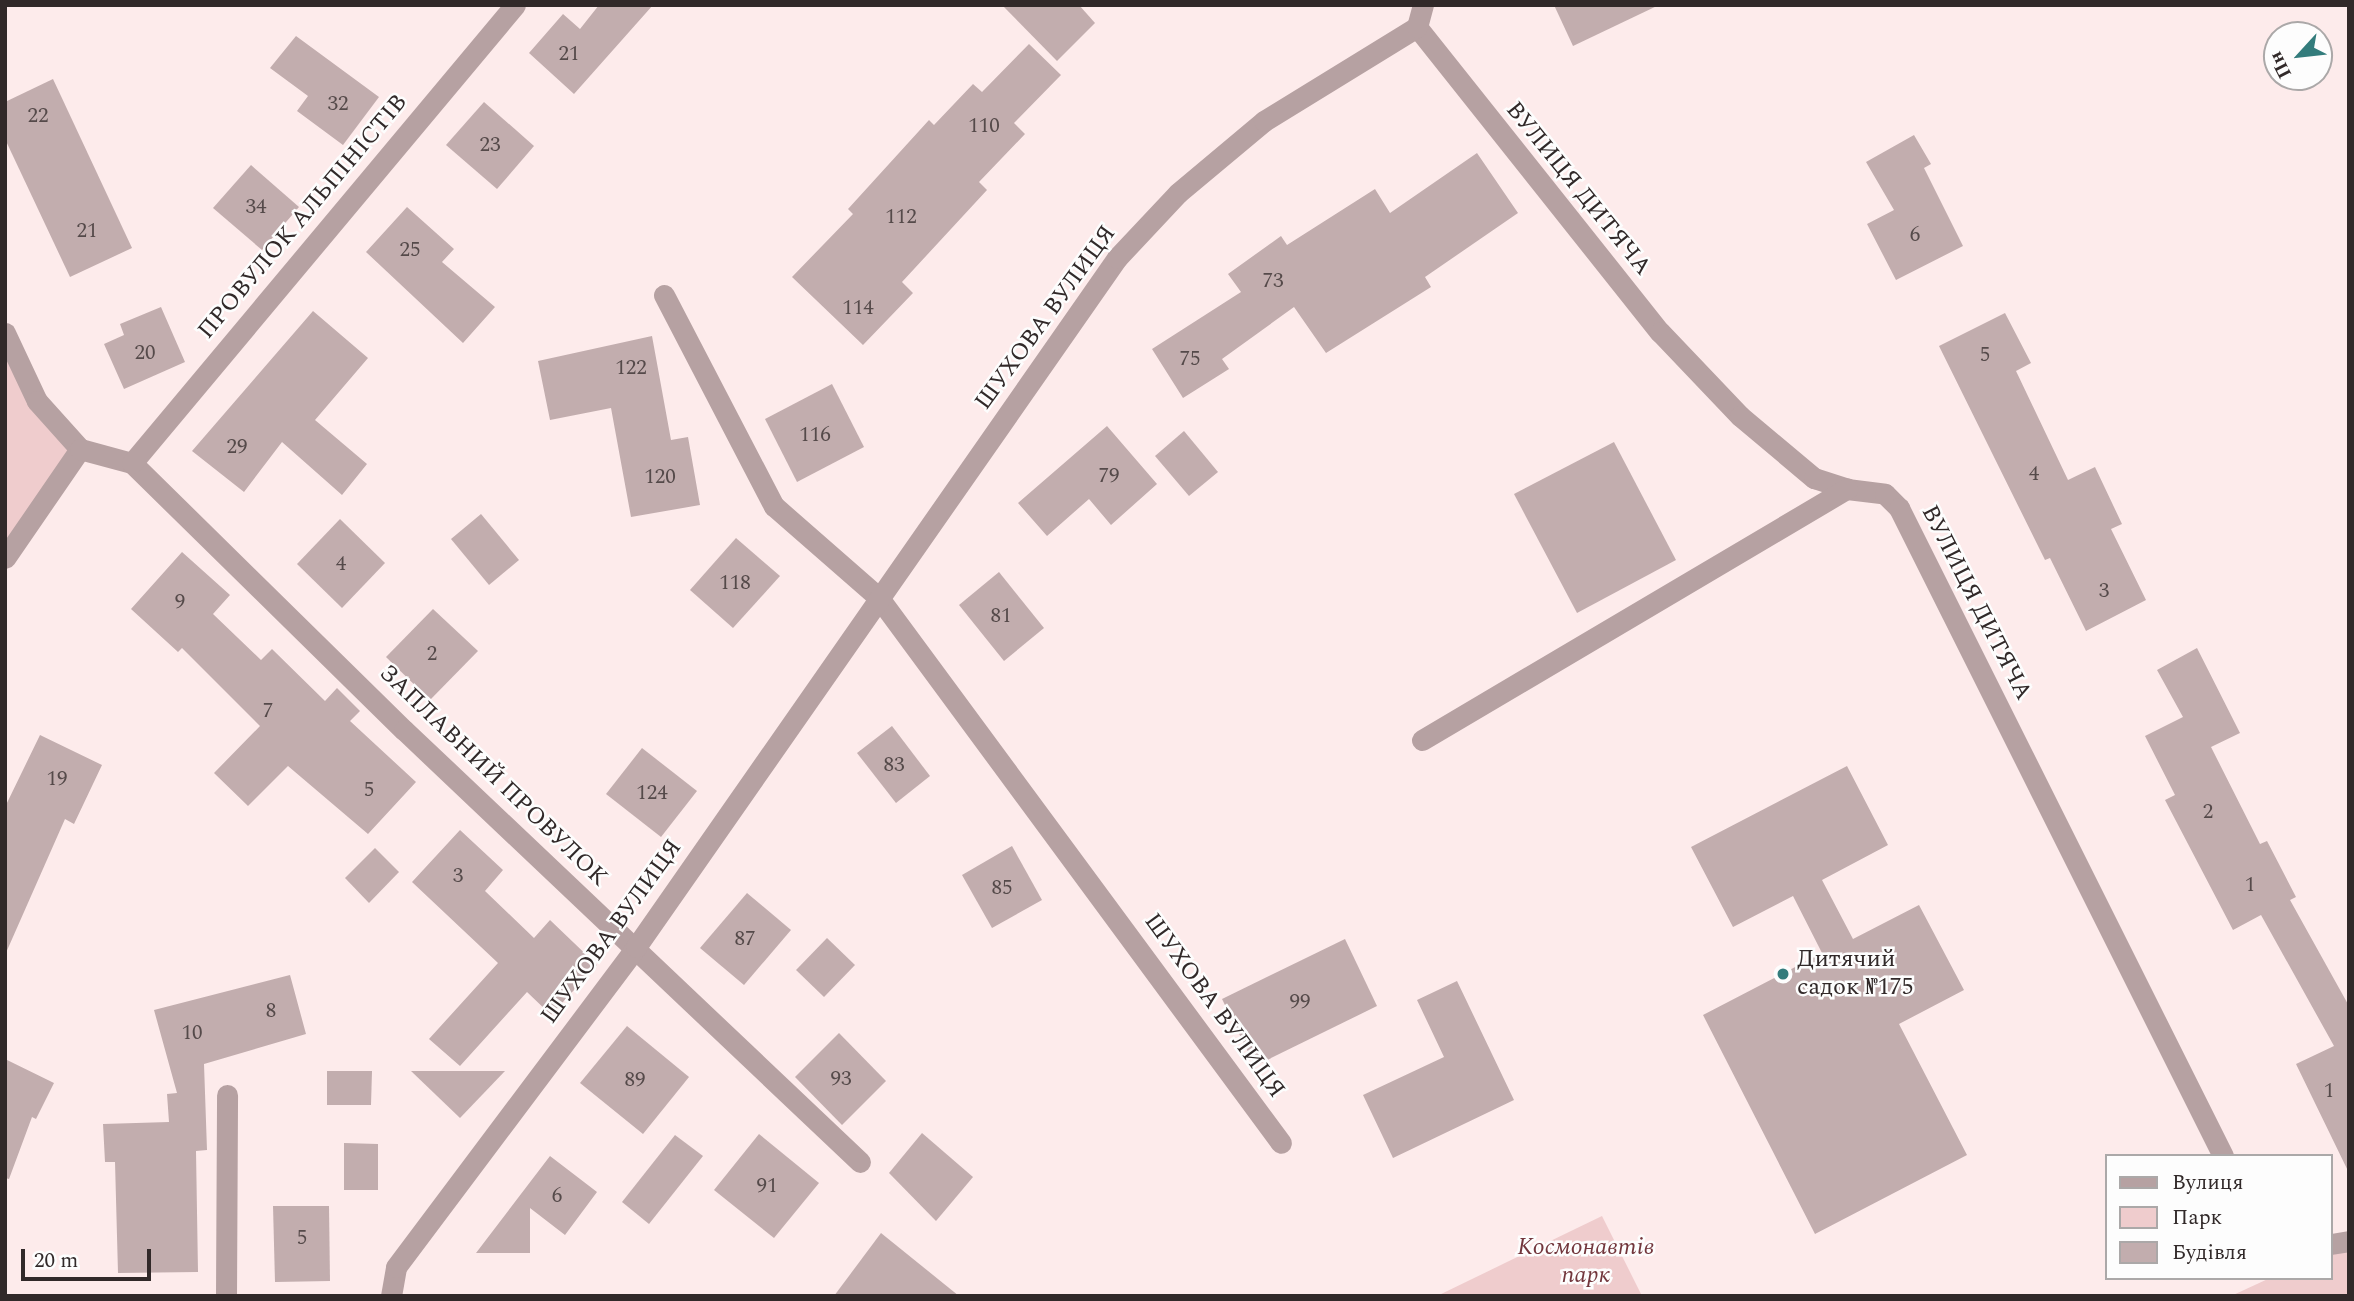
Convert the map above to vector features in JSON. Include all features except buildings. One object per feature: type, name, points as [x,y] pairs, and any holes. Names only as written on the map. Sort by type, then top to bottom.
[{"type":"street","name":"ПРОВУЛОК АЛЬПІНІСТІВ","points":[[132,463],[515,5]]},
{"type":"street","points":[[1417,27],[1423,5]]},
{"type":"street","name":"ВУЛИЦЯ ДИТЯЧА","points":[[1417,27],[1660,332],[1787,460],[1814,478],[1847,489],[1885,494],[1899,508],[2223,1154]]},
{"type":"street","name":"ШУХОВА ВУЛИЦЯ","points":[[391,1296],[396,1267],[407,1251],[636,947],[1117,258],[1169,202],[1265,121],[1417,27]]},
{"type":"street","name":"ШУХОВА ВУЛИЦЯ","points":[[664,295],[774,506],[879,598],[1281,1143]]},
{"type":"street","points":[[5,332],[37,401],[80,449],[5,558]]},
{"type":"street","name":"ЗАПЛАВНИЙ ПРОВУЛОК","points":[[80,449],[132,463],[404,730],[860,1162]]},
{"type":"street","points":[[1422,740],[1847,489]]},
{"type":"street","points":[[226,1296],[227,1096]]},
{"type":"green space","points":[[5,333],[80,449],[5,558]]},
{"type":"green space","name":"Космонавтів парк","points":[[1602,1216],[1642,1296],[1437,1296]]},
{"type":"green space","points":[[2349,1245],[2349,1296],[2231,1296],[2266,1280],[2333,1280],[2333,1251]]},
{"type":"place","name":"Дитячий садок №175","points":[[1783,974]]}]
